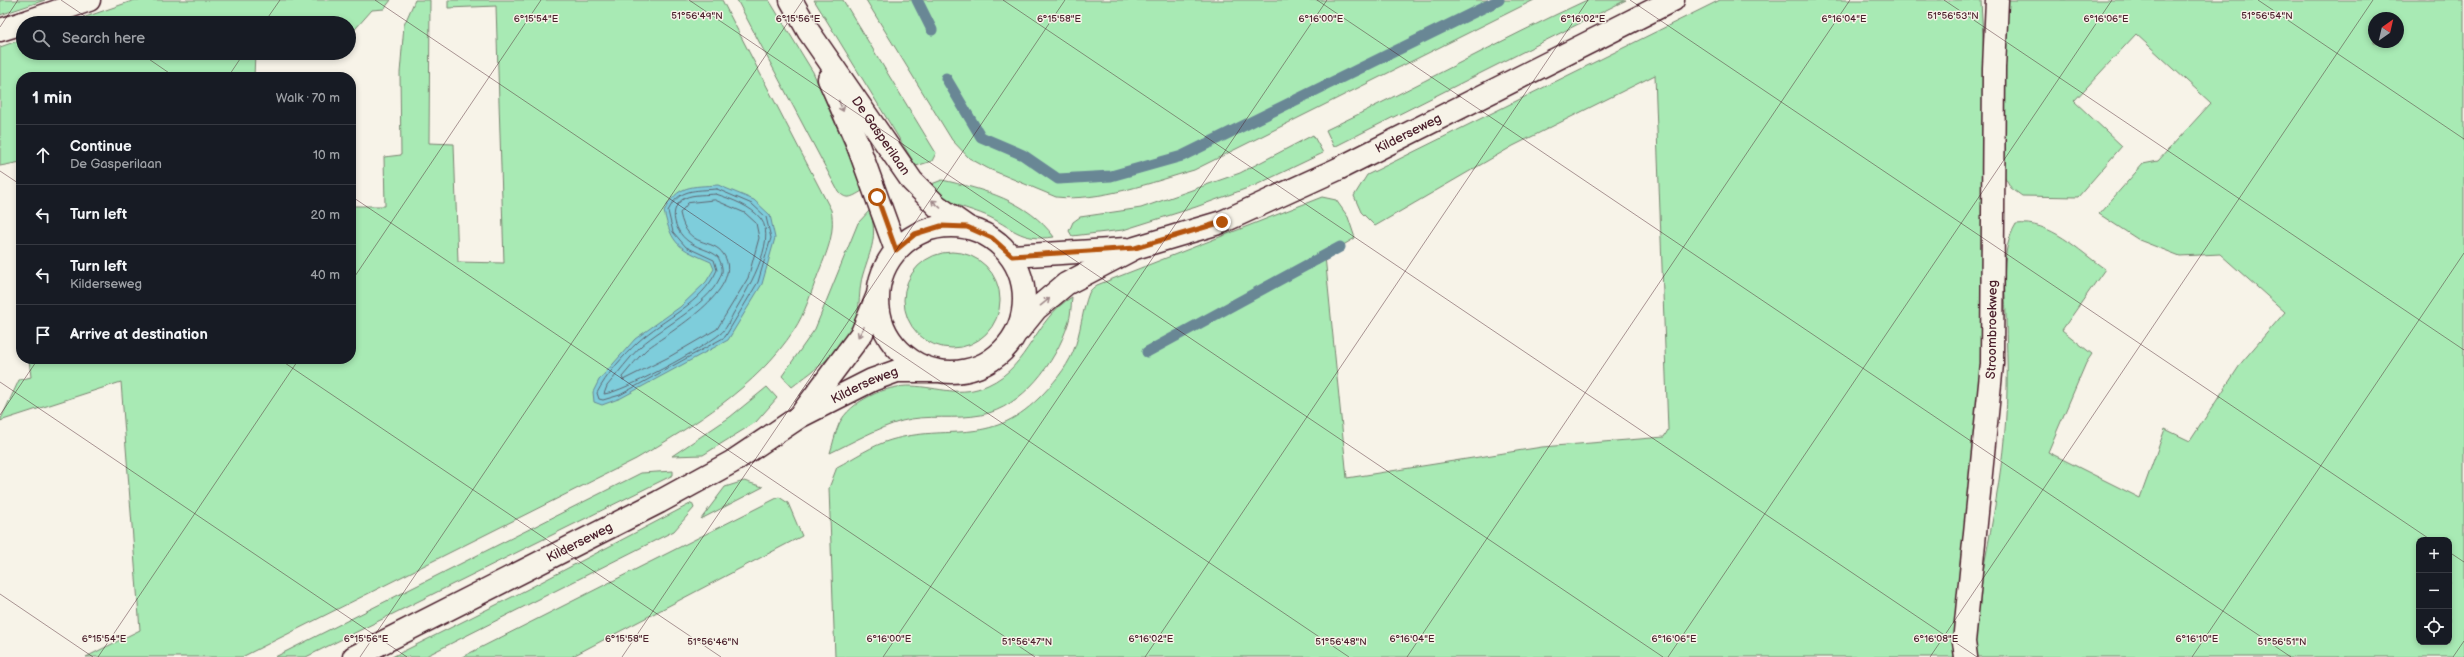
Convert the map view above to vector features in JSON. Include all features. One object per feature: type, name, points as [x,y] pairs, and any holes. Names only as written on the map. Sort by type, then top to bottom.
[{"type":"street","points":[[43,16],[89,0]]},
{"type":"street","name":"De Gasperilaan","points":[[791,0],[809,32],[912,181],[938,206],[967,227]]},
{"type":"street","name":"Kilderseweg","points":[[354,657],[726,466],[799,417],[872,380],[897,371],[935,371],[959,373],[984,366],[1004,351],[1036,309],[1066,284],[1135,248],[1222,222],[1338,169],[1673,0]]},
{"type":"street","name":"Stroombroekweg","points":[[1966,657],[1964,642],[1992,364],[1994,68],[1997,0]]},
{"type":"street","points":[[0,30],[16,25]]},
{"type":"street","name":"De Gasperilaan","points":[[809,32],[856,140],[896,250]]},
{"type":"street","points":[[935,371],[911,361],[893,344],[881,322],[877,297],[882,272],[896,250],[915,234],[941,226],[967,227],[992,238],[1012,256],[1023,281],[1025,306],[1019,330]]},
{"type":"street","name":"Kilderseweg","points":[[1012,256],[1135,248]]},
{"type":"street","name":"Kilderseweg","points":[[799,417],[862,333],[877,297]]},
{"type":"green space","points":[[0,0],[45,0],[0,15]]},
{"type":"green space","points":[[135,0],[391,0],[384,9],[372,10],[356,28],[356,16],[88,16]]},
{"type":"green space","points":[[415,0],[430,0],[429,143],[454,144],[458,262],[504,263],[496,6],[448,8],[448,0],[722,0],[831,210],[832,227],[827,251],[801,317],[779,351],[762,369],[723,403],[680,433],[636,459],[242,657],[86,657],[140,630],[121,382],[0,421],[19,380],[31,377],[30,364],[356,364],[356,206],[385,206],[384,157],[401,155],[400,73],[404,25]]},
{"type":"green space","points":[[737,0],[769,0],[813,72],[864,190],[850,197],[844,196],[838,191]]},
{"type":"green space","points":[[814,0],[843,0],[936,153],[932,161],[916,166]]},
{"type":"green space","points":[[866,0],[1534,0],[1194,170],[1126,190],[1090,197],[1073,198],[1056,197],[989,169],[969,158],[952,140]]},
{"type":"green space","points":[[1587,0],[1626,0],[1334,147],[1326,130]]},
{"type":"green space","points":[[1720,0],[1981,0],[1985,76],[1986,331],[1979,456],[1953,639],[1954,657],[835,657],[829,488],[837,467],[870,448],[891,440],[912,435],[985,429],[1003,423],[1020,413],[1039,398],[1067,365],[1076,345],[1089,293],[1097,285],[1322,197],[1336,200],[1348,217],[1355,238],[1325,256],[1347,478],[1542,447],[1664,437],[1668,430],[1655,75],[1513,146],[1375,226],[1361,212],[1354,196],[1367,175]]},
{"type":"green space","points":[[2005,0],[2464,0],[2464,657],[1972,657],[1970,641],[1999,484],[2003,452],[2006,420],[2007,380],[2005,268],[2008,245],[2016,224],[2029,224],[2041,227],[2064,238],[2105,269],[2062,330],[2092,354],[2086,363],[2048,452],[2140,498],[2165,429],[2190,441],[2242,362],[2285,312],[2220,254],[2180,256],[2139,240],[2099,214],[2143,164],[2158,161],[2211,103],[2136,34],[2074,101],[2122,146],[2078,197],[2022,196],[2011,188],[2002,172]]},
{"type":"green space","points":[[16,41],[16,60],[255,60],[254,72],[16,72],[16,163],[0,166],[0,47]]},
{"type":"green space","points":[[1313,135],[1323,153],[1256,185],[1196,207],[1123,230],[1072,236],[1069,231],[1073,222],[1080,217],[1141,208],[1240,173]]},
{"type":"green space","points":[[942,180],[989,192],[1004,198],[1031,214],[1054,237],[1042,238],[1024,235],[985,215],[950,202],[929,185]]},
{"type":"green space","points":[[870,210],[873,236],[871,250],[861,280],[858,311],[855,322],[844,342],[836,351],[792,387],[782,376],[815,329],[858,223]]},
{"type":"green space","points":[[952,252],[971,255],[986,266],[997,281],[1000,300],[997,319],[986,334],[971,345],[952,348],[933,345],[918,334],[907,319],[904,300],[907,281],[918,266],[933,255]]},
{"type":"green space","points":[[1072,297],[1069,321],[1063,338],[1055,353],[1036,381],[1011,403],[981,415],[922,418],[902,421],[874,431],[830,453],[839,424],[844,416],[851,408],[870,396],[901,386],[950,391],[968,391],[988,385],[1002,377],[1023,355],[1049,317],[1059,306]]},
{"type":"green space","points":[[767,387],[777,398],[756,422],[703,455],[672,456],[730,417]]},
{"type":"green space","points":[[673,471],[673,475],[306,657],[275,657],[641,473]]},
{"type":"green space","points":[[744,481],[763,487],[701,519],[725,487]]},
{"type":"green space","points":[[779,497],[788,503],[802,536],[571,657],[462,657]]},
{"type":"green space","points":[[692,503],[694,508],[674,531],[424,657],[392,657],[526,590]]},
{"type":"water","points":[[718,185],[754,200],[770,215],[775,238],[762,284],[728,340],[621,398],[602,405],[594,402],[593,392],[599,380],[635,339],[680,307],[706,282],[714,269],[711,262],[691,253],[678,244],[670,232],[664,211],[669,202],[680,191],[693,187]]},
{"type":"waterway","points":[[917,0],[932,30]]},
{"type":"waterway","points":[[946,78],[981,137],[1023,155],[1058,179],[1111,176],[1182,156],[1499,0]]},
{"type":"waterway","points":[[1147,352],[1340,247]]},
{"type":"route","points":[[877,197],[896,250],[915,234],[941,226],[967,227],[992,238],[1012,256],[1135,248],[1222,222]]}]
